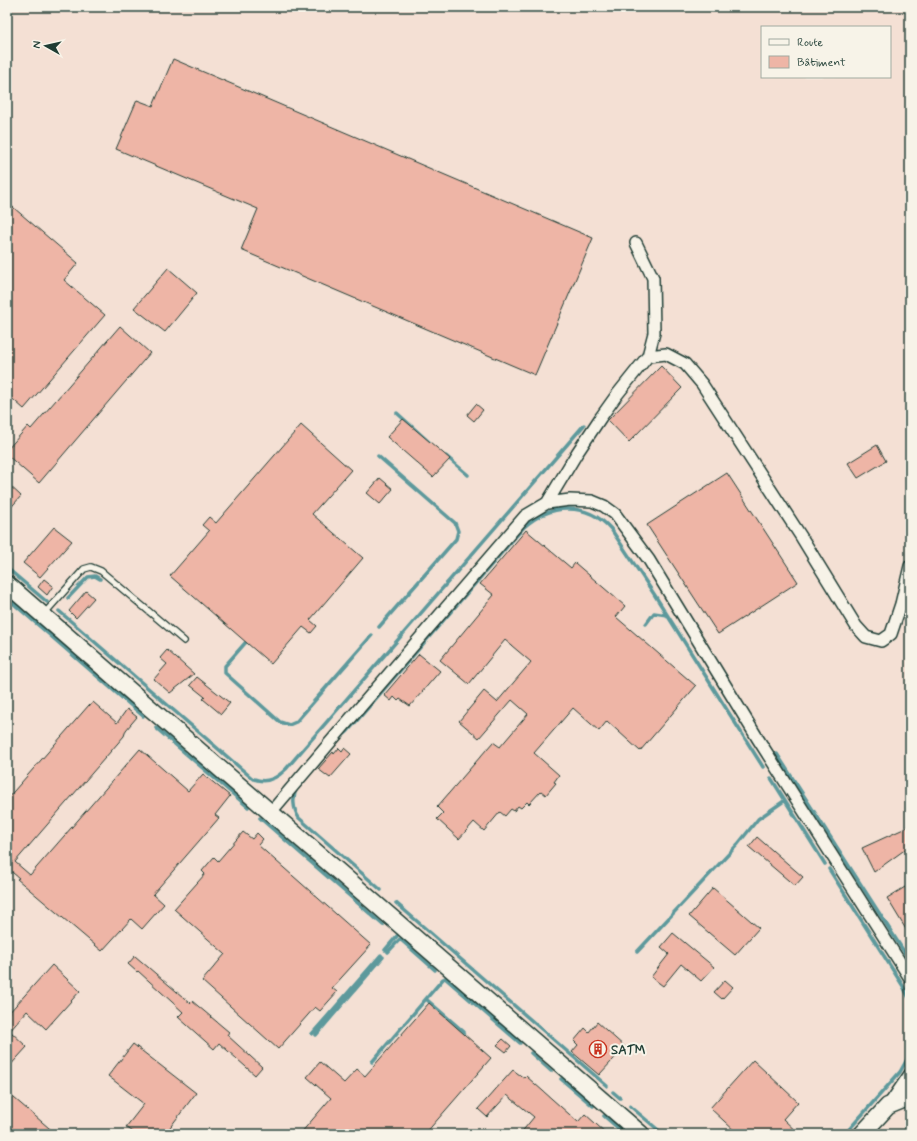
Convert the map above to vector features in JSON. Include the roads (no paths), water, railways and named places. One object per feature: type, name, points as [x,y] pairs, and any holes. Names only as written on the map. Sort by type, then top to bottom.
[{"type":"main road","points":[[7,584],[641,1134]]},
{"type":"main road","points":[[862,1134],[888,1106],[910,1097]]},
{"type":"street","points":[[547,503],[577,453],[601,418],[648,356],[654,333],[653,278],[636,243]]},
{"type":"street","points":[[648,356],[666,354],[685,364],[702,384],[802,538],[856,626],[866,637],[881,641],[891,634],[901,604],[910,566]]},
{"type":"street","points":[[271,812],[525,516],[547,503],[570,500],[592,501],[604,506],[615,514],[649,560],[758,739],[910,978]]},
{"type":"street","points":[[888,1106],[910,1074]]},
{"type":"lane","points":[[43,616],[84,569],[91,567],[100,571],[184,641]]},
{"type":"waterway","points":[[397,413],[429,442]]},
{"type":"waterway","points":[[254,779],[263,781],[272,779],[286,769],[584,425]]},
{"type":"waterway","points":[[378,456],[455,523],[458,531],[456,539],[379,627]]},
{"type":"waterway","points":[[446,456],[468,475]]},
{"type":"waterway","points":[[340,738],[347,732],[523,528],[544,514],[556,510],[567,509],[579,510],[590,514],[601,520],[611,529],[654,594],[763,767]]},
{"type":"waterway","points":[[7,568],[47,602]]},
{"type":"waterway","points":[[68,598],[88,577],[95,576],[100,579]]},
{"type":"waterway","points":[[7,598],[143,716]]},
{"type":"waterway","points":[[59,611],[253,779]]},
{"type":"waterway","points":[[646,624],[654,613],[667,615]]},
{"type":"waterway","points":[[246,642],[225,666],[225,673],[280,722],[289,725],[296,722],[372,635]]},
{"type":"waterway","points":[[156,728],[248,807]]},
{"type":"waterway","points":[[777,754],[910,961]]},
{"type":"waterway","points":[[771,778],[825,864]]},
{"type":"waterway","points":[[297,788],[294,795],[294,803],[295,811],[299,818],[381,890]]},
{"type":"waterway","points":[[637,952],[738,844],[758,819],[784,801]]},
{"type":"waterway","points":[[260,818],[383,925]]},
{"type":"waterway","points":[[829,869],[903,986],[910,1000]]},
{"type":"waterway","points":[[396,903],[607,1086]]},
{"type":"waterway","points":[[385,950],[397,936]]},
{"type":"waterway","points":[[388,952],[400,939],[435,970]]},
{"type":"waterway","points":[[312,1034],[381,955]]},
{"type":"waterway","points":[[316,1035],[383,957]]},
{"type":"waterway","points":[[445,978],[520,1043]]},
{"type":"waterway","points":[[372,1062],[443,979]]},
{"type":"waterway","points":[[426,999],[464,1032]]},
{"type":"waterway","points":[[531,1053],[551,1071]]},
{"type":"waterway","points":[[845,1134],[900,1072],[910,1054]]},
{"type":"waterway","points":[[561,1079],[593,1106]]},
{"type":"waterway","points":[[613,1092],[620,1098]]},
{"type":"waterway","points":[[630,1106],[663,1134]]},
{"type":"waterway","points":[[604,1116],[625,1134]]},
{"type":"place","name":"SATM","points":[[598,1049]]}]
